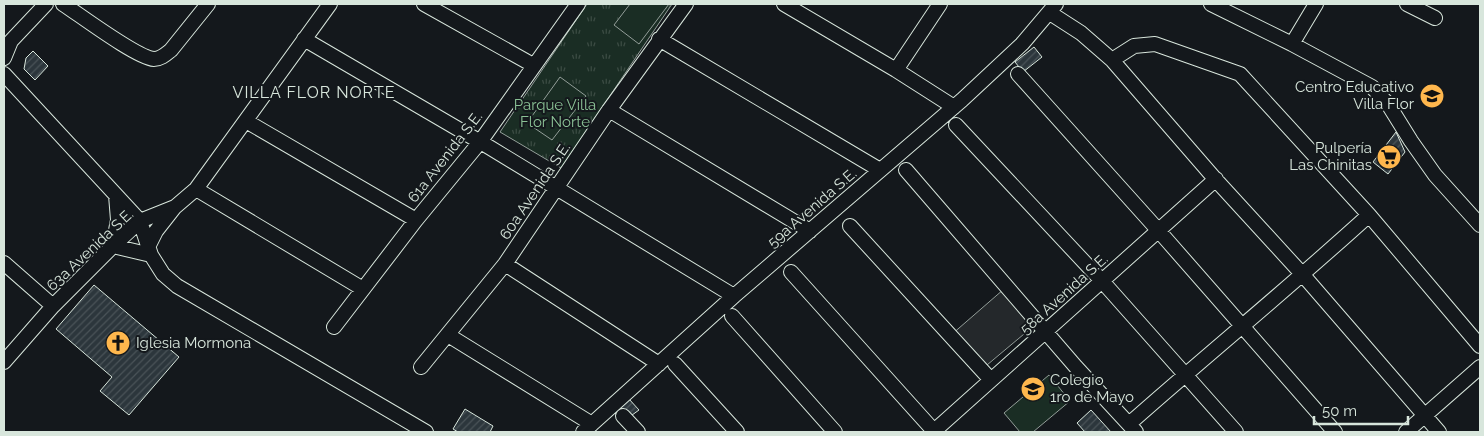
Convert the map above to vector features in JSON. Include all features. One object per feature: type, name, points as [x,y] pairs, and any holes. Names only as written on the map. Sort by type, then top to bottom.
[{"type":"street","points":[[4,58],[6,40],[24,27],[46,4]]},
{"type":"street","points":[[63,4],[136,53],[155,59],[171,50],[208,4]]},
{"type":"street","name":"63a Avenida S.E.","points":[[4,362],[53,306],[140,221],[175,207],[196,189],[330,4]]},
{"type":"street","points":[[424,4],[533,66]]},
{"type":"street","name":"61a Avenida S.E.","points":[[334,327],[416,220],[480,142],[578,4]]},
{"type":"street","name":"60a Avenida S.E.","points":[[422,367],[505,264],[608,110],[686,4]]},
{"type":"street","points":[[784,4],[896,70],[954,107]]},
{"type":"street","points":[[896,70],[940,4]]},
{"type":"street","points":[[1211,4],[1292,44],[1372,87],[1388,104],[1435,176],[1480,225]]},
{"type":"street","points":[[1292,44],[1316,4]]},
{"type":"street","points":[[1407,4],[1435,18]]},
{"type":"street","points":[[1053,8],[1112,60],[1303,275],[1439,432]]},
{"type":"street","name":"59a Avenida S.E.","points":[[588,428],[734,296],[954,107],[1022,44],[1053,8]]},
{"type":"street","points":[[304,39],[557,188],[734,296]]},
{"type":"street","points":[[659,39],[880,170]]},
{"type":"street","points":[[1112,60],[1134,46],[1155,44],[1240,74],[1369,215],[1480,346]]},
{"type":"street","points":[[4,74],[140,221],[149,251],[163,274],[177,286],[426,432]]},
{"type":"street","points":[[1018,74],[1335,432]]},
{"type":"street","points":[[4,90],[20,91]]},
{"type":"street","points":[[608,110],[810,231]]},
{"type":"street","points":[[246,121],[416,220]]},
{"type":"street","points":[[956,125],[1102,281],[1236,432]]},
{"type":"street","points":[[906,170],[1076,367],[1132,428],[1185,375],[1303,275],[1369,215]]},
{"type":"street","name":"58a Avenida S.E.","points":[[934,432],[1216,179]]},
{"type":"street","points":[[196,189],[363,289]]},
{"type":"street","points":[[116,195],[118,220],[113,246],[149,251]]},
{"type":"street","points":[[149,251],[156,231],[175,207]]},
{"type":"street","points":[[850,226],[991,380]]},
{"type":"street","points":[[4,263],[53,306]]},
{"type":"street","points":[[505,264],[659,364]]},
{"type":"street","points":[[792,272],[934,432]]},
{"type":"street","points":[[732,316],[835,432]]},
{"type":"street","points":[[448,335],[588,428]]},
{"type":"street","points":[[675,364],[737,432]]},
{"type":"street","points":[[1406,432],[1480,367]]},
{"type":"street","points":[[623,416],[638,432]]},
{"type":"green space","name":"Parque Villa Flor Norte","points":[[587,4],[672,4],[561,168],[500,132]]},
{"type":"green space","points":[[630,4],[669,4],[639,44],[614,25]]},
{"type":"green space","points":[[560,77],[586,96],[552,140],[527,123]]},
{"type":"green space","points":[[1049,375],[1070,401],[1033,432],[1020,432],[1004,413]]},
{"type":"shaded area","points":[[1004,289],[1036,324],[981,370],[951,335]]},
{"type":"building","points":[[1034,47],[1042,57],[1023,72],[1015,62]]},
{"type":"building","points":[[33,51],[48,66],[35,80],[24,69],[26,58]]},
{"type":"building","name":"Pulpería Las Chinitas","points":[[1396,132],[1405,152],[1388,174],[1373,162]]},
{"type":"building","name":"Iglesia Mormona","points":[[94,285],[179,357],[129,415],[100,391],[112,377],[56,329]]},
{"type":"building","points":[[629,399],[639,410],[628,418],[619,407]]},
{"type":"building","points":[[465,409],[493,426],[490,432],[458,432],[453,429]]},
{"type":"building","points":[[1091,410],[1111,432],[1085,432],[1077,423]]},
{"type":"place","name":"Centro Educativo Villa Flor","points":[[1432,96]]},
{"type":"place","name":"Pulpería Las Chinitas","points":[[1389,157]]},
{"type":"place","name":"Iglesia Mormona","points":[[118,343]]},
{"type":"place","name":"Colegio 1ro de Mayo","points":[[1033,389]]},
{"type":"district","name":"VILLA FLOR NORTE","points":[[314,92]]}]
